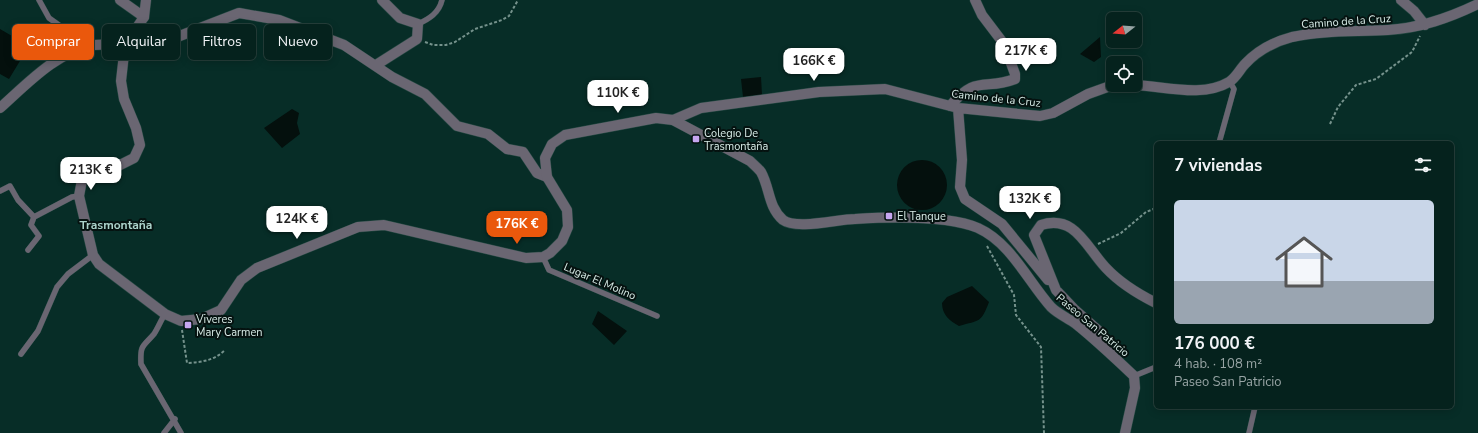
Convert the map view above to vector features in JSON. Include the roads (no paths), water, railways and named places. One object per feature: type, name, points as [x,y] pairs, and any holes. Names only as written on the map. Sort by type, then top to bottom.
[{"type":"street","points":[[120,0],[144,17]]},
{"type":"street","points":[[139,24],[144,17],[146,0]]},
{"type":"street","points":[[376,65],[417,39],[418,24],[400,18],[382,0]]},
{"type":"street","points":[[975,0],[982,15],[1004,44],[1015,74],[1015,79],[1007,82],[971,86],[960,94],[954,107],[962,160],[960,186],[965,199],[1002,224],[1056,290],[1074,309],[1100,332],[1111,354]]},
{"type":"street","points":[[1401,0],[1414,11],[1425,25]]},
{"type":"street","name":"Camino de la Cruz","points":[[1142,86],[1192,90],[1212,89],[1230,82],[1245,64],[1265,46],[1292,38],[1340,31],[1390,30],[1425,25],[1449,18],[1478,4]]},
{"type":"street","points":[[124,60],[120,81],[124,98],[136,128],[140,145],[134,158],[118,166],[93,169],[82,180],[79,196],[93,255],[99,264],[165,314],[181,321],[201,319],[221,310],[241,280],[257,268],[358,227],[384,225],[526,258],[543,257],[550,253],[562,241],[568,227],[567,210],[547,177],[537,173],[523,152],[507,150],[488,134],[457,126],[425,94],[392,77],[344,45],[286,23],[239,13],[180,36]]},
{"type":"street","points":[[94,45],[102,44]]},
{"type":"street","points":[[0,108],[40,72],[57,60]]},
{"type":"street","name":"Camino de la Cruz","points":[[547,177],[545,158],[552,144],[564,135],[656,118],[672,120],[701,108],[819,92],[885,89],[954,107],[1040,116],[1053,113],[1088,94],[1106,88]]},
{"type":"street","name":"Paseo San Patricio","points":[[672,120],[750,161],[760,170],[772,208],[784,221],[804,225],[853,219],[902,217],[942,220],[976,227],[994,237],[1011,254],[1052,308],[1075,324],[1111,354],[1134,376]]},
{"type":"street","points":[[1056,290],[1034,235],[1041,225],[1051,222],[1066,224],[1077,232],[1107,269],[1136,293],[1154,302]]},
{"type":"street","points":[[1125,433],[1135,388],[1134,376]]},
{"type":"lane","points":[[39,0],[49,18],[57,24]]},
{"type":"lane","points":[[418,24],[430,18],[437,11],[442,0]]},
{"type":"lane","points":[[1220,141],[1234,89],[1230,82]]},
{"type":"lane","points":[[0,191],[10,186],[18,200],[34,217]]},
{"type":"lane","points":[[28,250],[39,236],[31,225],[34,217],[72,197],[79,196]]},
{"type":"lane","points":[[21,354],[38,331],[57,288],[68,274],[93,255]]},
{"type":"lane","name":"Lugar El Molino","points":[[543,257],[549,270],[657,316]]},
{"type":"lane","points":[[165,314],[154,334],[145,342],[140,351],[141,364],[175,420],[181,433]]},
{"type":"lane","points":[[1134,376],[1154,368]]},
{"type":"lane","points":[[1249,433],[1255,409]]},
{"type":"lane","points":[[164,433],[175,420]]},
{"type":"place","name":"Colegio De Trasmontaña","points":[[696,139]]},
{"type":"place","name":"El Tanque","points":[[889,216]]},
{"type":"place","name":"Viveres Mary Carmen","points":[[188,325]]},
{"type":"district","name":"Trasmontaña","points":[[116,225]]}]
